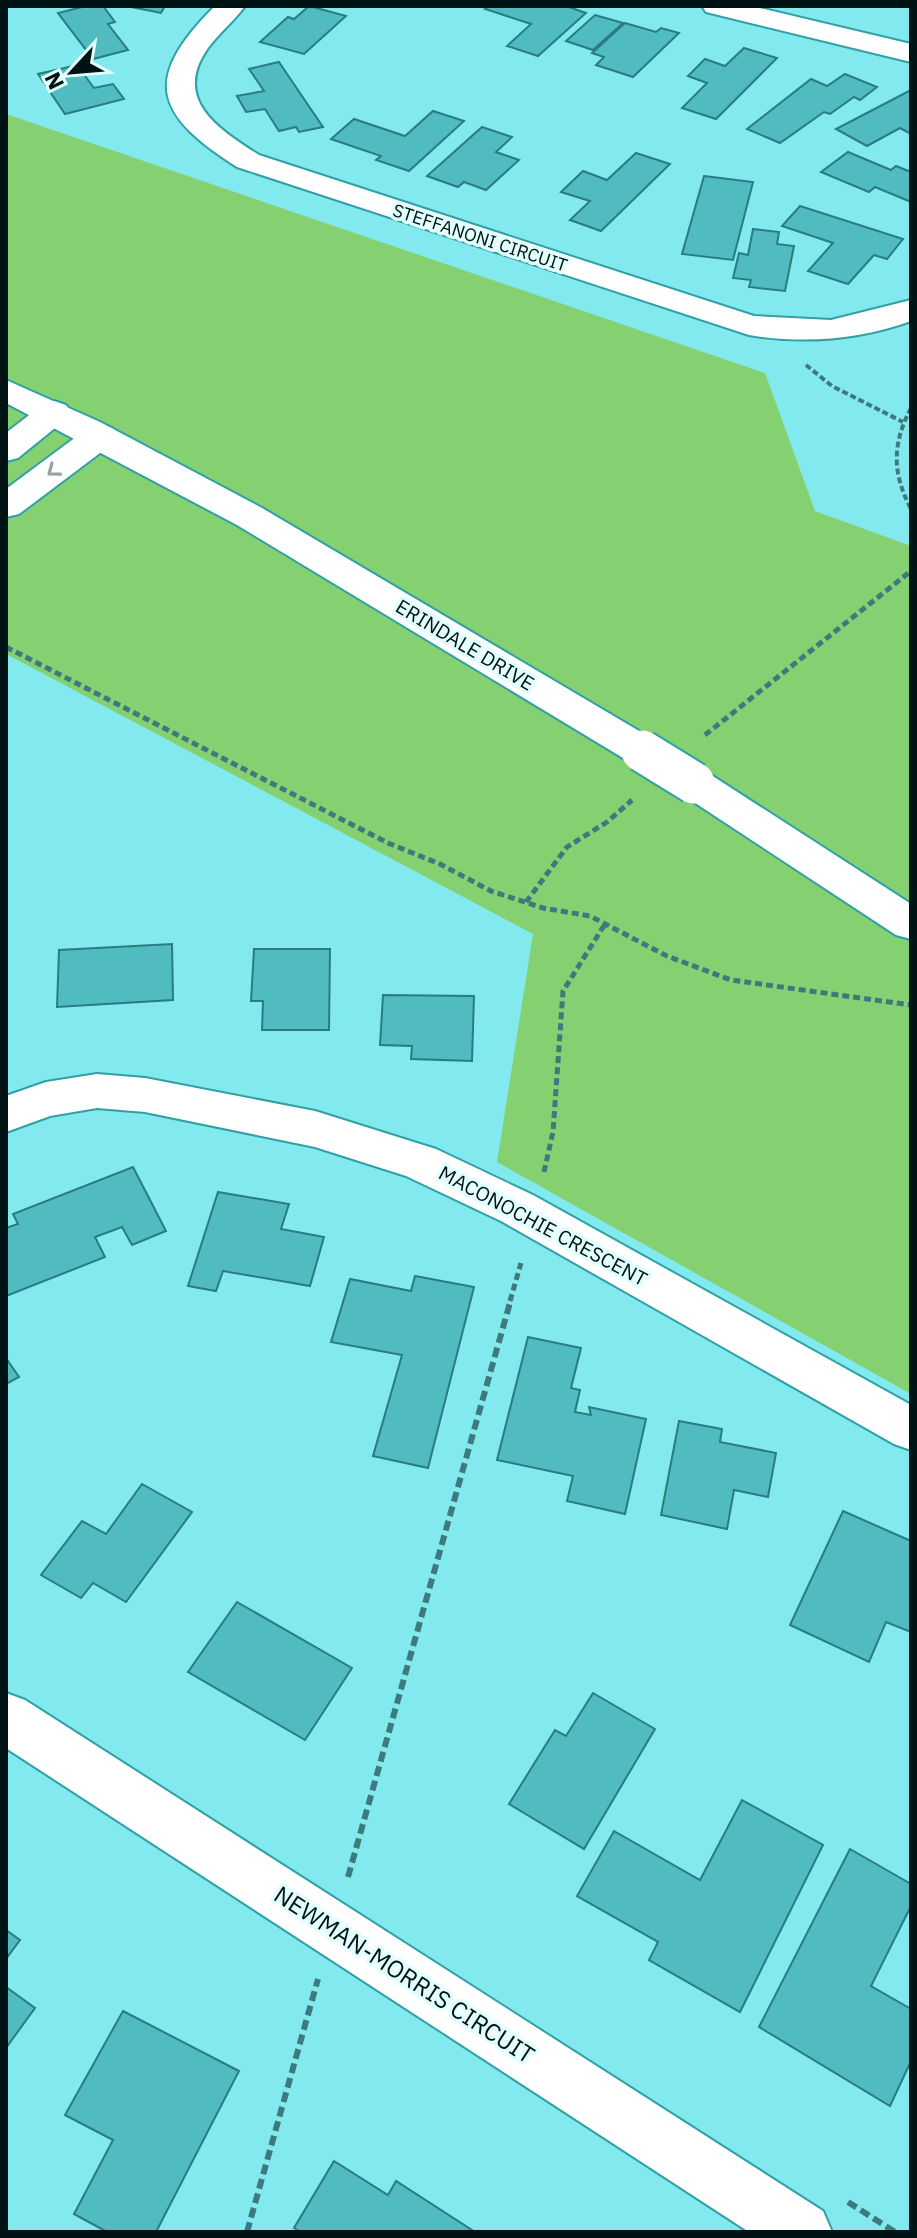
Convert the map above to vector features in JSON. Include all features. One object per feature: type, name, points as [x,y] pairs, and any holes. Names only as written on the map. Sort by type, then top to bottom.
[{"type":"street","name":"STEFFANONI CIRCUIT","points":[[231,6],[207,28],[186,56],[181,71],[182,100],[198,127],[211,140],[248,161],[749,325],[792,332],[837,331],[881,322],[911,310]]},
{"type":"street","points":[[716,6],[911,53]]},
{"type":"street","name":"ERINDALE DRIVE","points":[[6,390],[100,436],[347,573],[694,783],[911,924]]},
{"type":"street","points":[[6,450],[54,412]]},
{"type":"street","points":[[6,506],[100,436]]},
{"type":"street","name":"MACONOCHIE CRESCENT","points":[[6,1114],[46,1099],[97,1091],[145,1095],[315,1129],[420,1162],[534,1218],[911,1429]]},
{"type":"street","name":"NEWMAN-MORRIS CIRCUIT","points":[[6,1718],[802,2232]]},
{"type":"path","points":[[798,359],[832,386],[903,422]]},
{"type":"path","points":[[911,408],[903,422],[895,450],[896,484],[911,509]]},
{"type":"path","points":[[702,738],[911,571]]},
{"type":"path","points":[[6,647],[388,843],[440,864],[491,891],[590,916],[667,956],[731,980],[911,1005]]},
{"type":"path","points":[[526,902],[567,847],[607,822],[642,790]]},
{"type":"path","points":[[247,2232],[534,1218],[553,1132],[563,991],[605,924]]},
{"type":"green space","points":[[6,114],[765,373],[815,511],[911,546],[911,1394],[497,1162],[533,934],[6,654]]},
{"type":"building","points":[[86,6],[103,6],[115,22],[108,24],[128,50],[93,59],[58,13]]},
{"type":"building","points":[[126,6],[165,6],[161,13]]},
{"type":"building","points":[[309,6],[346,16],[304,54],[260,42],[288,17],[294,19]]},
{"type":"building","points":[[489,6],[566,6],[586,13],[538,56],[507,46],[531,24],[485,9]]},
{"type":"building","points":[[595,15],[623,23],[593,50],[566,41]]},
{"type":"building","points":[[625,23],[656,32],[661,28],[679,33],[633,77],[596,65],[604,57],[592,53]]},
{"type":"building","points":[[744,48],[777,58],[716,119],[682,108],[707,83],[688,76],[705,59],[725,66]]},
{"type":"building","points":[[279,62],[323,127],[299,132],[296,127],[279,131],[265,109],[246,112],[237,96],[264,91],[249,69]]},
{"type":"building","points":[[77,65],[94,88],[113,84],[124,99],[65,114],[38,74]]},
{"type":"building","points":[[845,74],[877,87],[860,100],[854,97],[830,114],[824,112],[780,143],[747,129],[811,79],[827,86]]},
{"type":"building","points":[[911,90],[911,134],[900,128],[867,146],[836,129]]},
{"type":"building","points":[[433,111],[464,121],[409,171],[376,160],[381,156],[331,139],[354,119],[405,136]]},
{"type":"building","points":[[482,127],[512,137],[496,152],[519,160],[486,190],[464,182],[458,187],[427,176]]},
{"type":"building","points":[[848,152],[891,170],[896,166],[911,172],[911,202],[875,187],[869,192],[821,172]]},
{"type":"building","points":[[636,153],[670,164],[601,231],[570,220],[590,201],[561,192],[583,171],[607,180]]},
{"type":"building","points":[[704,176],[753,182],[733,260],[682,254]]},
{"type":"building","points":[[800,206],[903,239],[887,259],[874,255],[848,284],[808,271],[833,243],[782,226]]},
{"type":"building","points":[[753,229],[779,232],[777,244],[794,246],[785,291],[749,287],[751,280],[733,278],[739,253],[748,255]]},
{"type":"building","points":[[172,944],[173,1000],[57,1007],[59,950]]},
{"type":"building","points":[[254,949],[330,949],[329,1030],[262,1030],[263,1001],[251,1001]]},
{"type":"building","points":[[383,995],[474,996],[472,1061],[411,1059],[412,1046],[380,1045]]},
{"type":"building","points":[[133,1167],[166,1231],[132,1245],[122,1227],[95,1237],[105,1257],[6,1296],[6,1228],[18,1224],[13,1214]]},
{"type":"building","points":[[218,1192],[289,1204],[281,1229],[324,1237],[310,1286],[223,1271],[216,1291],[188,1286]]},
{"type":"building","points":[[415,1276],[474,1287],[428,1468],[373,1456],[402,1355],[331,1342],[350,1279],[411,1291]]},
{"type":"building","points":[[528,1337],[581,1348],[571,1388],[580,1390],[575,1412],[591,1415],[589,1407],[646,1419],[625,1514],[567,1501],[573,1476],[497,1460]]},
{"type":"building","points":[[6,1358],[19,1377],[6,1384]]},
{"type":"building","points":[[679,1421],[722,1429],[720,1442],[776,1453],[768,1497],[734,1490],[727,1529],[661,1515]]},
{"type":"building","points":[[142,1484],[192,1512],[126,1602],[93,1583],[81,1598],[41,1575],[82,1521],[106,1534]]},
{"type":"building","points":[[843,1511],[911,1541],[911,1632],[886,1622],[869,1662],[790,1625]]},
{"type":"building","points":[[237,1602],[352,1668],[305,1740],[188,1672]]},
{"type":"building","points":[[593,1693],[655,1729],[584,1849],[509,1804],[555,1730],[566,1736]]},
{"type":"building","points":[[742,1800],[823,1845],[740,2012],[649,1960],[658,1942],[577,1896],[614,1831],[700,1880]]},
{"type":"building","points":[[850,1849],[911,1884],[911,1906],[871,1986],[911,2009],[911,2061],[890,2106],[759,2027]]},
{"type":"building","points":[[6,1930],[20,1940],[6,1959]]},
{"type":"building","points":[[6,1987],[35,2008],[6,2048]]},
{"type":"building","points":[[123,2011],[239,2071],[156,2232],[107,2232],[74,2214],[113,2140],[65,2115]]},
{"type":"building","points":[[334,2161],[388,2195],[396,2181],[475,2232],[301,2232],[294,2228]]}]
